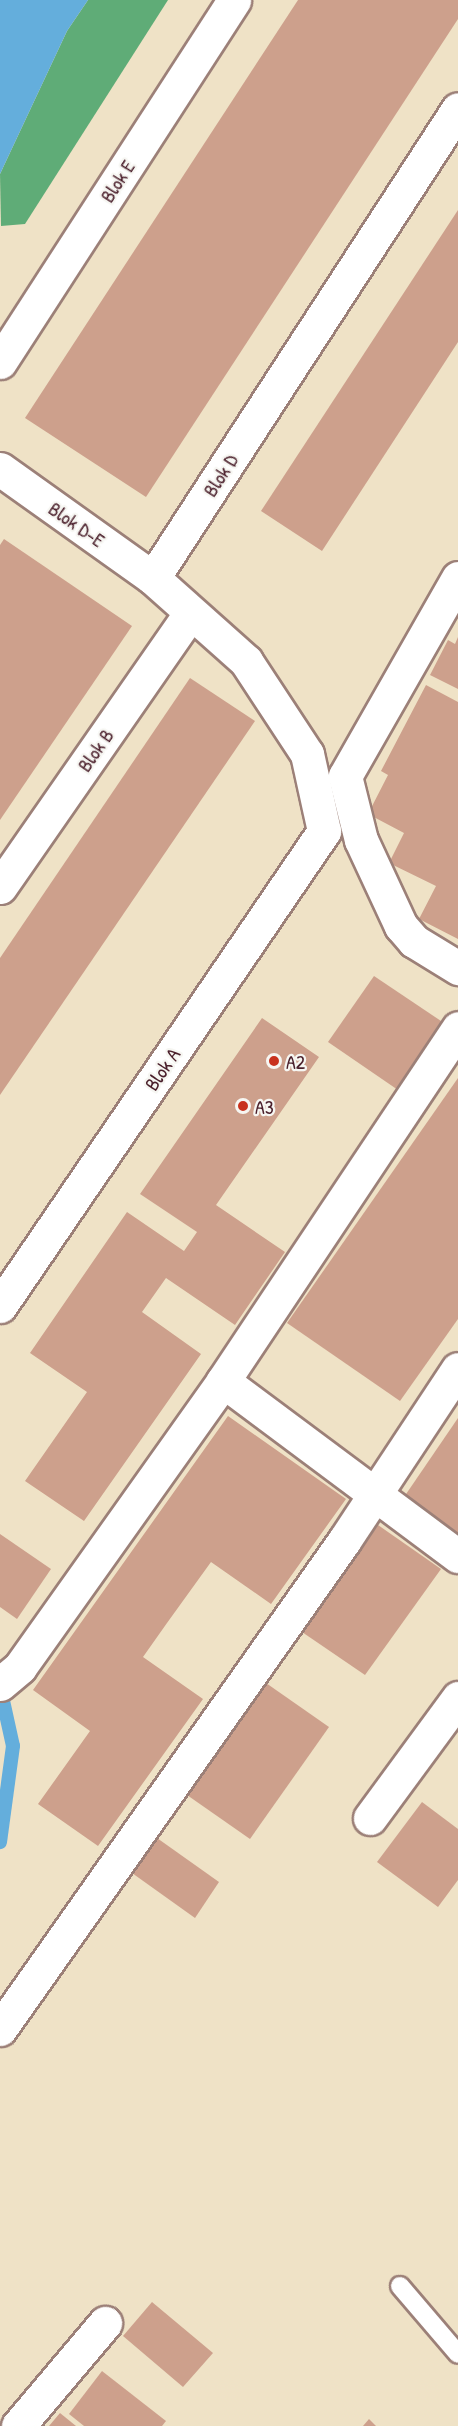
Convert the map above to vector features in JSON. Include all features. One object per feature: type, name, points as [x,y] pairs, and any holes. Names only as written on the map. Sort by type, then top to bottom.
[{"type":"street","name":"Blok E","points":[[0,362],[234,0]]},
{"type":"street","name":"Blok D","points":[[153,578],[458,109]]},
{"type":"street","name":"Blok D-E","points":[[0,469],[153,578]]},
{"type":"street","points":[[153,578],[190,614]]},
{"type":"street","points":[[458,578],[345,776],[361,840],[401,926],[414,941],[458,968]]},
{"type":"street","name":"Blok A","points":[[0,1306],[324,831],[307,754],[246,661],[190,614]]},
{"type":"street","name":"Blok B","points":[[0,887],[190,614]]},
{"type":"street","points":[[10,1676],[223,1381],[458,1028]]},
{"type":"street","points":[[0,2029],[376,1495],[458,1368]]},
{"type":"street","points":[[223,1381],[458,1556]]},
{"type":"street","points":[[370,1818],[458,1698]]},
{"type":"street","points":[[18,2426],[105,2323]]},
{"type":"lane","points":[[400,2286],[458,2354]]},
{"type":"green space","points":[[88,0],[168,0],[25,224],[1,226],[0,174],[67,31]]},
{"type":"water","points":[[0,0],[88,0],[67,31],[0,174]]},
{"type":"building","points":[[298,0],[458,0],[458,19],[146,497],[25,418]]},
{"type":"building","points":[[458,210],[458,342],[322,551],[261,511]]},
{"type":"building","points":[[4,539],[132,626],[0,820],[0,545]]},
{"type":"building","points":[[458,637],[458,689],[430,675],[448,640],[455,644]]},
{"type":"building","points":[[190,678],[255,721],[0,1095],[0,958]]},
{"type":"building","points":[[426,685],[458,702],[458,939],[419,919],[436,886],[389,863],[404,833],[368,814],[388,775],[381,771]]},
{"type":"building","points":[[374,976],[444,1023],[398,1090],[328,1042]]},
{"type":"building","points":[[262,1018],[319,1057],[216,1205],[285,1252],[235,1325],[166,1278],[142,1312],[201,1354],[84,1521],[25,1481],[87,1392],[30,1353],[127,1212],[184,1251],[197,1232],[140,1194]]},
{"type":"building","points":[[458,1078],[458,1319],[400,1401],[287,1323]]},
{"type":"building","points":[[228,1416],[346,1499],[271,1604],[211,1562],[167,1623],[143,1657],[203,1699],[98,1846],[38,1804],[90,1731],[33,1690]]},
{"type":"building","points":[[458,1418],[458,1538],[402,1500]]},
{"type":"building","points":[[378,1525],[441,1569],[365,1675],[302,1632]]},
{"type":"building","points":[[0,1534],[51,1569],[17,1619],[0,1607]]},
{"type":"building","points":[[266,1683],[329,1727],[250,1839],[187,1795]]},
{"type":"building","points":[[422,1802],[458,1829],[458,1880],[438,1907],[377,1862]]},
{"type":"building","points":[[157,1838],[219,1882],[195,1918],[132,1873]]},
{"type":"building","points":[[152,2302],[213,2353],[183,2387],[123,2336]]},
{"type":"building","points":[[102,2371],[166,2421],[162,2426],[84,2426],[69,2414]]},
{"type":"building","points":[[60,2413],[76,2426],[49,2426]]},
{"type":"building","points":[[369,2419],[376,2426],[363,2426]]},
{"type":"waterway","points":[[0,1687],[13,1746],[0,1842]]},
{"type":"place","name":"A2","points":[[274,1061]]},
{"type":"place","name":"A3","points":[[243,1106]]}]
